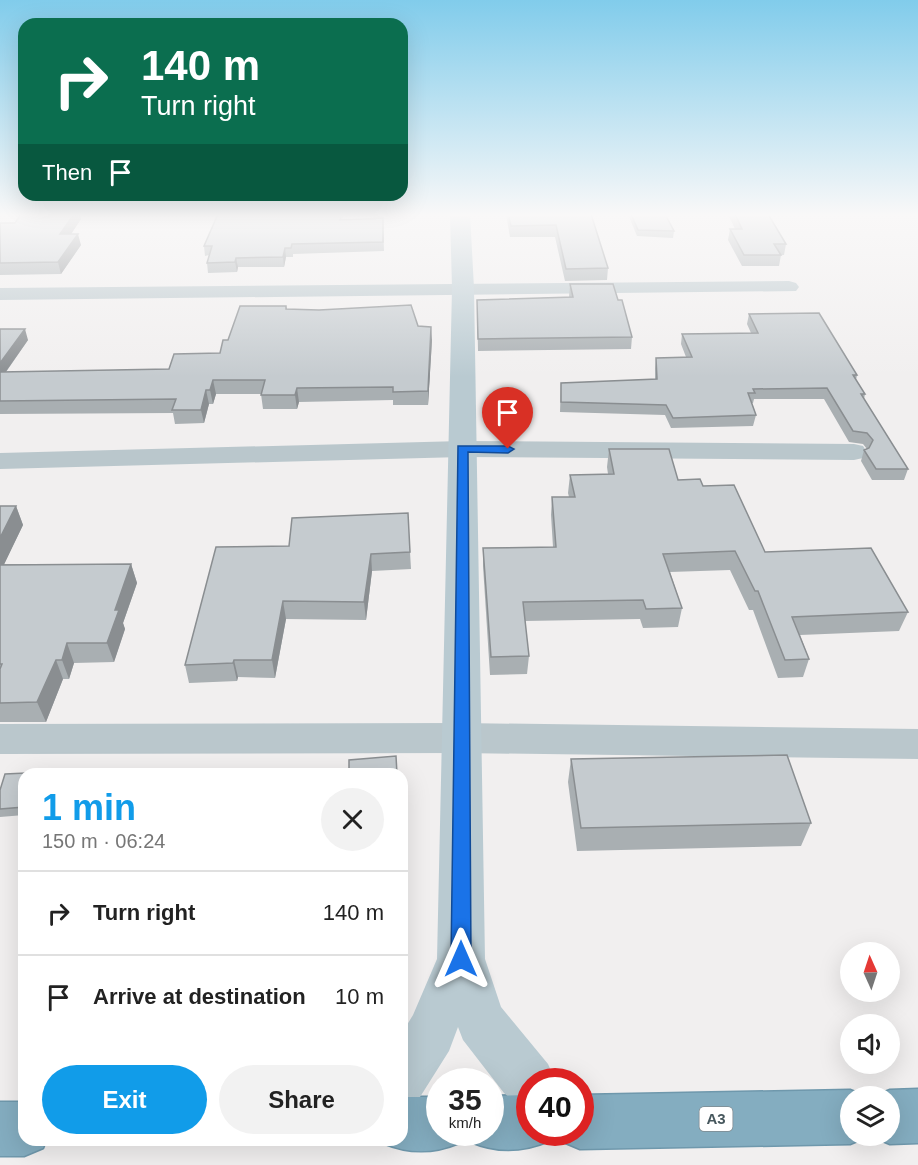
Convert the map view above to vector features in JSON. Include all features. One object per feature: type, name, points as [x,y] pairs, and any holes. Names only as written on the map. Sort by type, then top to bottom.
[{"type":"highway","points":[[900,1117],[918,1116]]},
{"type":"highway","name":"A3","points":[[594,1121],[840,1117]]},
{"type":"highway","points":[[408,1124],[426,1124]]},
{"type":"highway","points":[[0,1129],[18,1129]]},
{"type":"street","points":[[462,268],[461,959],[481,1022],[517,1068]]},
{"type":"street","points":[[0,294],[463,288],[789,287]]},
{"type":"street","points":[[0,461],[462,449],[854,452]]},
{"type":"street","points":[[0,739],[461,738],[918,744]]},
{"type":"street","points":[[408,1069],[431,1033],[461,959]]},
{"type":"building","points":[[570,284],[613,284],[618,300],[622,300],[632,337],[478,339],[477,300],[573,297]]},
{"type":"building","points":[[411,305],[418,326],[431,327],[428,391],[393,392],[393,387],[297,388],[295,395],[261,395],[265,380],[213,380],[210,390],[206,390],[201,410],[172,410],[176,399],[0,401],[0,372],[169,369],[174,354],[220,353],[223,340],[228,340],[240,306],[286,306],[286,309],[319,310]]},
{"type":"building","points":[[819,313],[857,375],[853,375],[865,394],[861,394],[908,469],[876,469],[864,450],[869,448],[873,440],[867,433],[853,431],[827,388],[753,389],[755,393],[748,393],[756,415],[673,418],[666,405],[561,402],[561,383],[657,379],[656,358],[692,357],[682,334],[758,333],[749,314]]},
{"type":"building","points":[[0,329],[25,329],[0,363]]},
{"type":"building","points":[[609,449],[669,449],[678,480],[700,479],[703,486],[734,485],[765,552],[871,548],[908,612],[792,617],[809,659],[785,660],[758,591],[755,591],[735,551],[663,554],[682,608],[646,609],[643,600],[523,602],[529,656],[491,657],[483,548],[556,547],[552,497],[575,497],[570,475],[614,474]]},
{"type":"building","points":[[0,506],[16,506],[0,538]]},
{"type":"building","points":[[408,513],[410,552],[371,554],[364,602],[283,601],[272,660],[234,660],[233,663],[185,665],[216,547],[289,546],[292,518]]},
{"type":"building","points":[[131,564],[115,610],[119,610],[107,643],[67,643],[62,660],[56,660],[37,702],[0,703],[2,664],[0,664],[0,565]]},
{"type":"building","points":[[787,755],[811,823],[581,828],[571,759]]},
{"type":"building","points":[[396,756],[397,768],[349,768],[349,760]]},
{"type":"building","points":[[18,773],[18,808],[0,809],[0,790],[5,774]]},
{"type":"route","points":[[461,959],[462,449],[508,449]]}]
